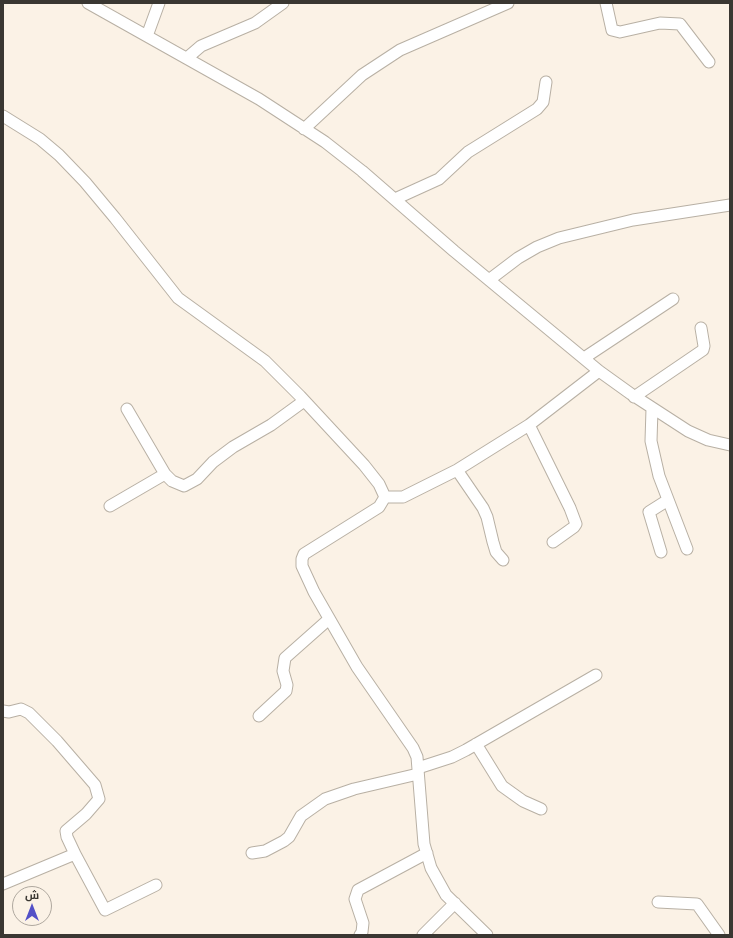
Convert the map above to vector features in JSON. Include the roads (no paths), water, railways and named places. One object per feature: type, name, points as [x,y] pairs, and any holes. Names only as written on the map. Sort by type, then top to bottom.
[{"type":"street","points":[[88,3],[259,100],[344,156],[489,280],[599,371],[652,409],[688,431],[708,440],[730,445]]},
{"type":"street","points":[[147,36],[159,3]]},
{"type":"street","points":[[187,58],[201,46],[255,23],[283,3]]},
{"type":"street","points":[[304,129],[362,75],[400,50],[508,3]]},
{"type":"street","points":[[606,3],[612,30],[620,32],[660,23],[680,24],[709,62]]},
{"type":"street","points":[[394,199],[439,178],[468,152],[537,109],[543,102],[546,93],[546,82]]},
{"type":"street","points":[[3,116],[40,139],[59,155],[85,182],[178,298],[264,361],[364,465],[380,484],[385,497]]},
{"type":"street","points":[[489,280],[518,258],[537,247],[559,238],[633,220],[730,205]]},
{"type":"street","points":[[584,358],[673,299]]},
{"type":"street","points":[[634,396],[703,350],[704,346],[701,328]]},
{"type":"street","points":[[385,497],[403,497],[457,470],[501,444],[529,425],[599,371]]},
{"type":"street","points":[[127,409],[165,474],[178,485],[190,484],[213,462],[233,447],[271,425],[304,401]]},
{"type":"street","points":[[652,409],[652,446],[659,476],[687,549]]},
{"type":"street","points":[[529,425],[570,508],[576,524],[553,542]]},
{"type":"street","points":[[457,470],[488,517],[492,542],[496,552],[503,560]]},
{"type":"street","points":[[110,506],[165,474]]},
{"type":"street","points":[[385,497],[379,507],[304,554],[302,566],[329,619],[358,667],[410,742],[417,757],[421,816],[427,853],[431,868],[439,884],[446,895],[487,935]]},
{"type":"street","points":[[662,552],[648,512],[668,500]]},
{"type":"street","points":[[260,716],[286,691],[287,685],[283,666],[285,658],[329,619]]},
{"type":"street","points":[[252,853],[265,851],[284,841],[289,837],[301,816],[325,799],[354,789],[418,771],[452,757],[596,676]]},
{"type":"street","points":[[3,711],[8,712],[21,709],[29,713],[57,740],[95,785],[99,793],[98,803],[66,831],[67,837],[75,854],[105,910],[156,885]]},
{"type":"street","points":[[476,744],[502,786],[523,800],[541,809]]},
{"type":"street","points":[[360,935],[362,932],[363,923],[355,899],[358,890],[427,853]]},
{"type":"street","points":[[3,884],[75,854]]},
{"type":"street","points":[[658,902],[696,904],[718,935]]},
{"type":"street","points":[[423,935],[455,903]]}]
